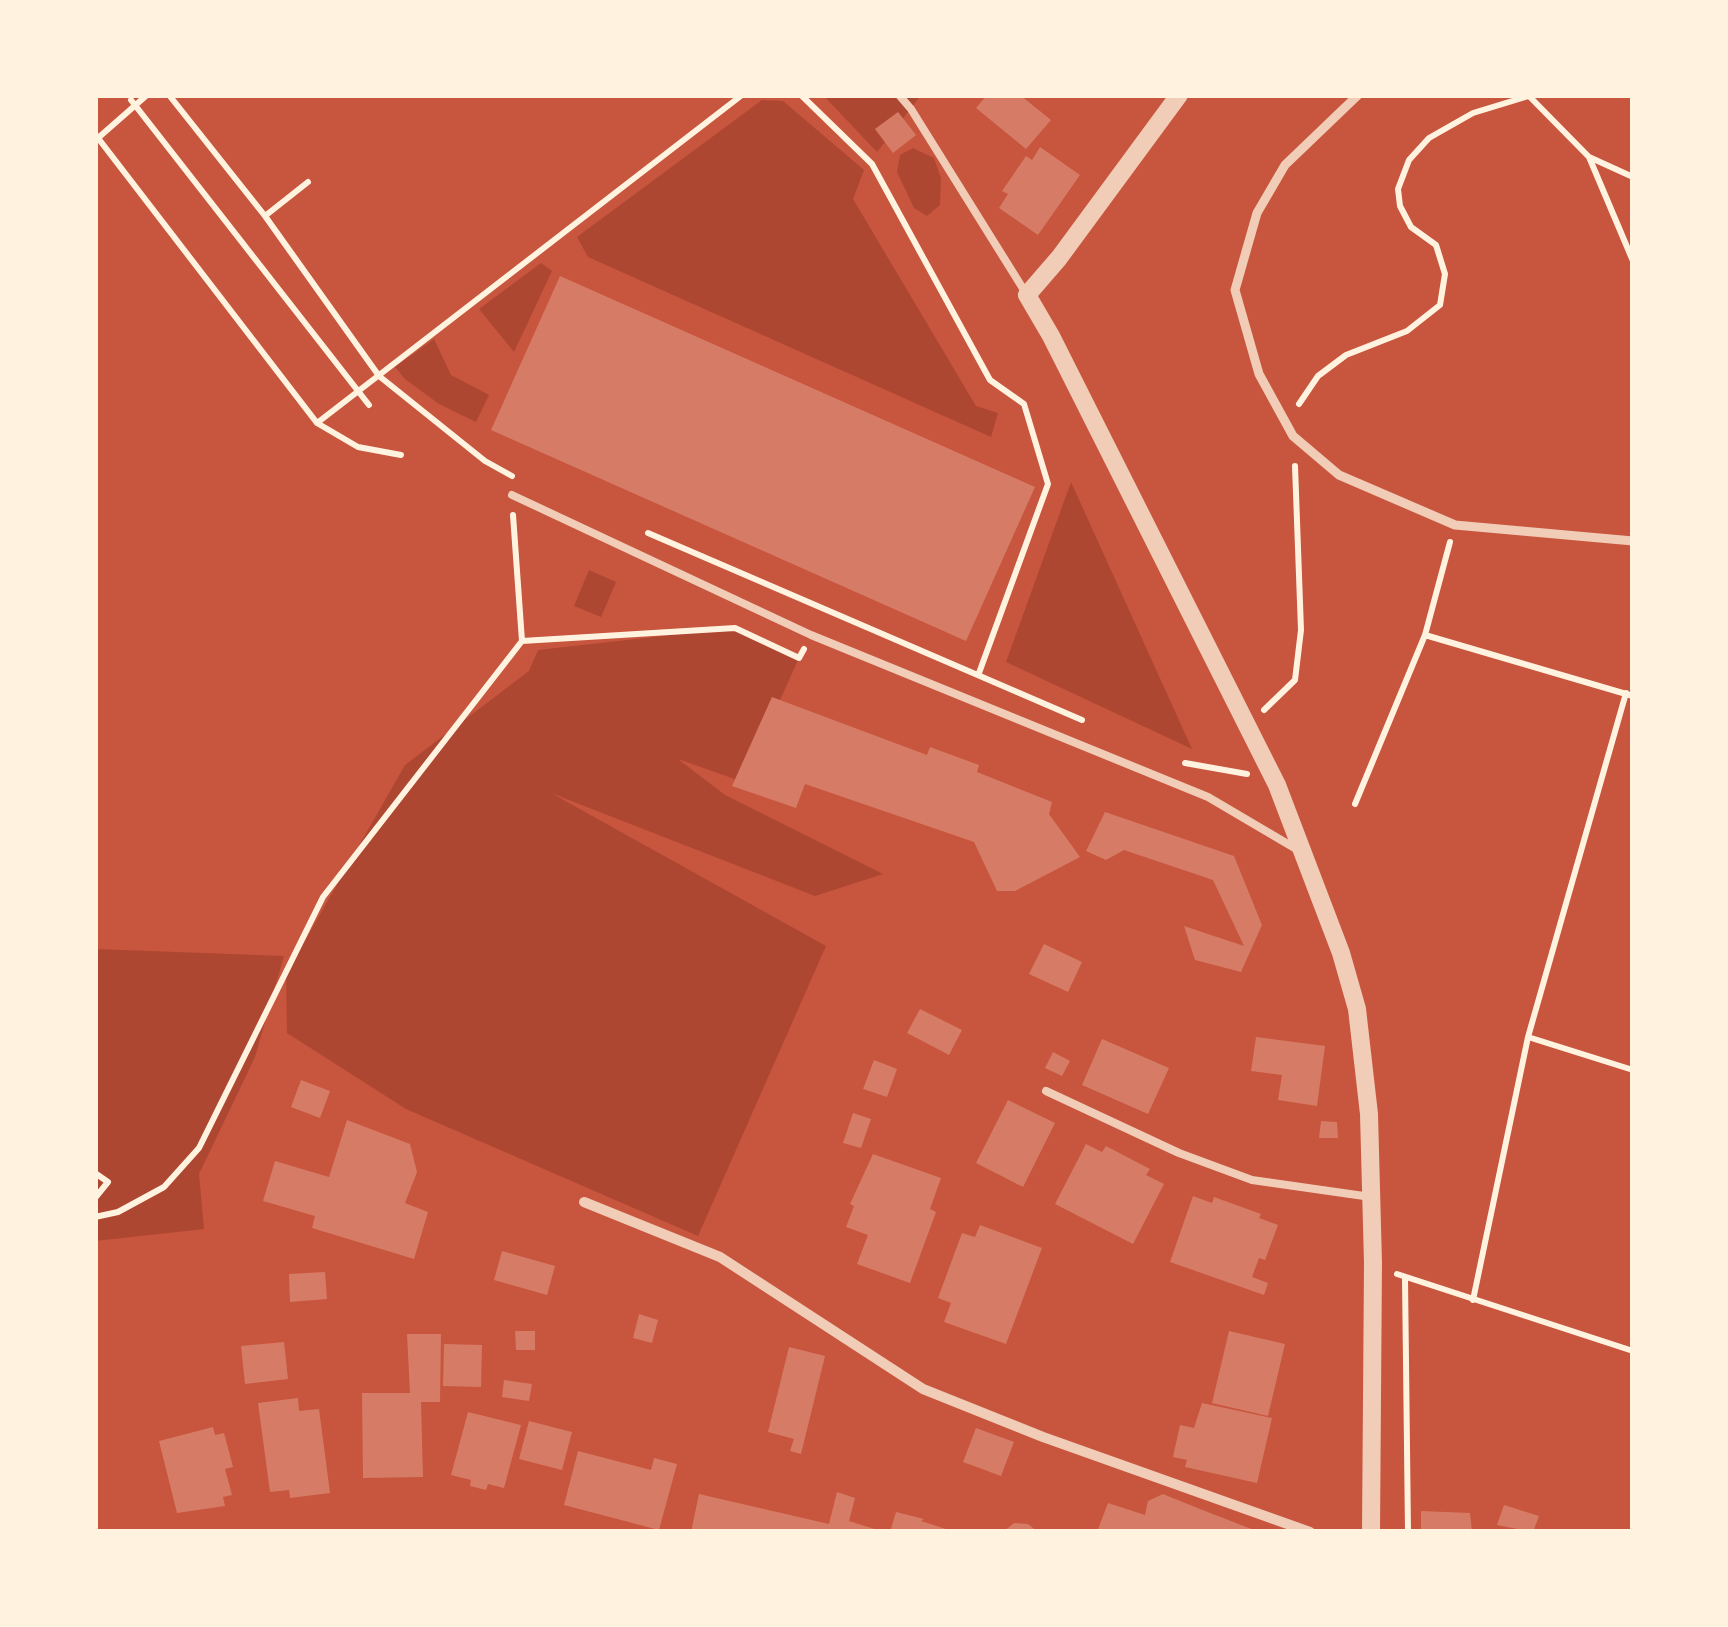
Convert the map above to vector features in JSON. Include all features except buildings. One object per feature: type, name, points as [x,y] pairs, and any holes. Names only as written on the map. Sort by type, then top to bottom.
[{"type":"street","points":[[1179,95],[1027,294],[1249,725],[1306,855],[1342,952],[1357,1009],[1370,1114],[1371,1532]]},
{"type":"street","points":[[1358,95],[1284,165],[1257,213],[1235,290],[1259,374],[1293,436],[1340,475],[1455,525],[1633,540]]},
{"type":"street","points":[[584,1202],[720,1256],[924,1389],[1310,1532]]},
{"type":"lane","points":[[899,95],[1027,294]]},
{"type":"lane","points":[[512,496],[811,635],[1208,797],[1306,855]]},
{"type":"lane","points":[[1046,1091],[1128,1131],[1252,1180],[1371,1197]]},
{"type":"path","points":[[147,95],[97,136],[316,423],[358,447],[401,455]]},
{"type":"path","points":[[169,95],[265,216],[379,376],[484,460],[527,482]]},
{"type":"path","points":[[316,423],[742,95]]},
{"type":"path","points":[[801,95],[872,164],[990,380],[1024,404],[1029,420],[1048,484],[980,673]]},
{"type":"path","points":[[1249,725],[1295,680],[1301,630],[1293,436],[1299,402],[1318,376],[1346,355],[1407,331],[1440,305],[1445,274],[1436,245],[1411,226],[1400,206],[1398,189],[1409,160],[1430,138],[1473,113],[1530,95],[1589,157],[1633,262]]},
{"type":"path","points":[[130,100],[369,405]]},
{"type":"path","points":[[1589,157],[1633,177]]},
{"type":"path","points":[[265,216],[308,182]]},
{"type":"path","points":[[95,1216],[118,1212],[164,1186],[199,1148],[323,897],[522,641],[512,496]]},
{"type":"path","points":[[1356,804],[1425,635],[1455,525]]},
{"type":"path","points":[[638,528],[1083,720]]},
{"type":"path","points":[[522,641],[735,628],[799,658],[811,635]]},
{"type":"path","points":[[1425,635],[1630,694],[1528,1037],[1473,1300]]},
{"type":"path","points":[[1169,760],[1248,774]]},
{"type":"path","points":[[1528,1037],[1633,1070]]},
{"type":"path","points":[[95,1173],[108,1182],[95,1198]]},
{"type":"path","points":[[1372,1263],[1473,1300],[1633,1350]]},
{"type":"path","points":[[1405,1277],[1408,1532]]},
{"type":"shaded area","points":[[823,95],[921,95],[877,152]]},
{"type":"shaded area","points":[[762,100],[783,101],[864,170],[853,199],[976,406],[998,413],[991,437],[588,257],[577,237]]},
{"type":"shaded area","points":[[913,148],[934,158],[941,178],[940,205],[927,216],[914,208],[897,172],[900,155]]},
{"type":"shaded area","points":[[541,263],[552,271],[514,352],[479,309]]},
{"type":"shaded area","points":[[434,339],[451,375],[489,395],[476,422],[439,404],[395,367]]},
{"type":"shaded area","points":[[1071,482],[1192,749],[1006,662]]},
{"type":"shaded area","points":[[589,570],[616,582],[601,617],[574,606]]},
{"type":"shaded area","points":[[735,628],[799,658],[743,782],[678,759],[725,795],[883,874],[815,896],[551,793],[826,946],[698,1236],[406,1109],[287,1033],[286,974],[405,765],[529,671],[538,650]]},
{"type":"shaded area","points":[[95,949],[284,956],[255,1057],[199,1174],[204,1229],[95,1241]]}]
